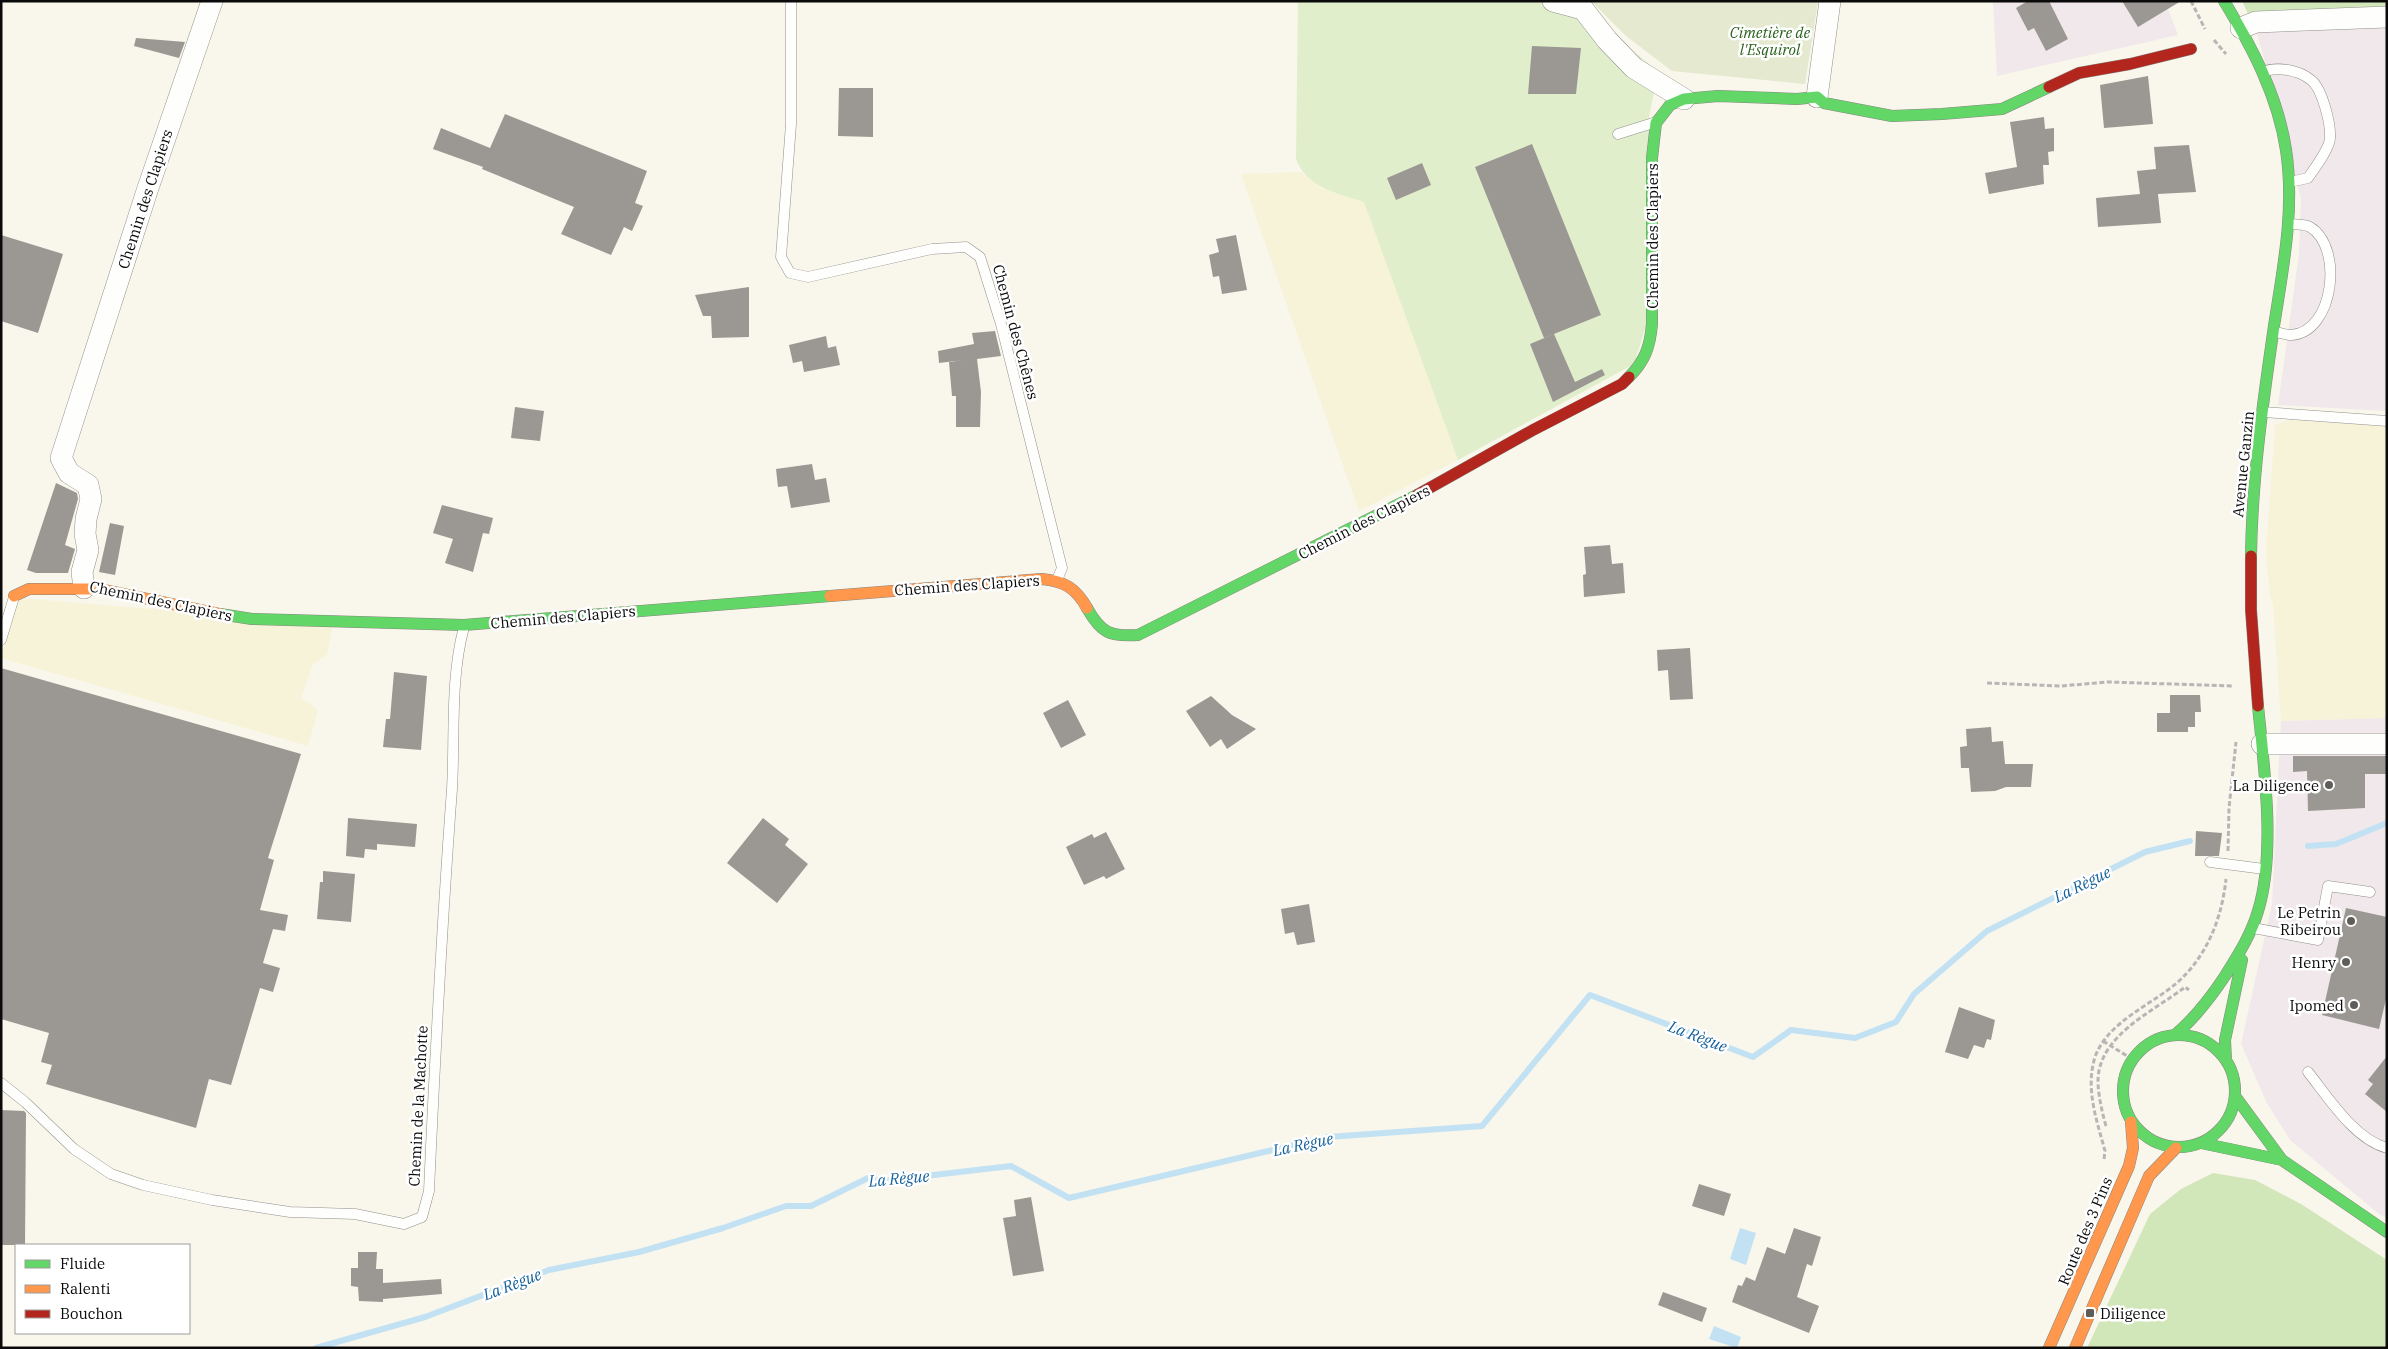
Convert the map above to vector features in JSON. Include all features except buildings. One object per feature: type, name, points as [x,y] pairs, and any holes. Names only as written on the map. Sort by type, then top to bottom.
[{"type":"street","name":"Chemin des Clapiers","points":[[212,1],[147,191],[61,458],[69,473],[88,485],[92,499],[86,519],[85,534],[88,550],[82,572],[84,588],[136,595],[192,610],[252,620],[464,625],[1042,579],[1056,580],[1068,586],[1080,598],[1090,616],[1106,633],[1122,638],[1138,636],[1436,486],[1533,430],[1622,384],[1641,365],[1650,346],[1652,324],[1652,158],[1656,122]]},
{"type":"street","points":[[1553,1],[1583,9],[1607,40],[1634,68],[1684,99]]},
{"type":"street","points":[[1817,97],[1830,1]]},
{"type":"street","name":"Avenue Ganzin","points":[[2224,1],[2241,28],[2263,72],[2275,102],[2284,139],[2289,182],[2289,224],[2253,481],[2250,559],[2256,686],[2262,744],[2266,822],[2265,869],[2260,902],[2246,942],[2225,1040],[2226,1060]]},
{"type":"street","points":[[2241,28],[2256,22],[2387,17]]},
{"type":"street","points":[[1656,122],[1670,105],[1684,99],[1718,96],[1797,99],[1817,97],[1824,103],[1892,116],[2002,109],[2079,72],[2130,64],[2191,49]]},
{"type":"street","points":[[14,596],[29,589],[84,588]]},
{"type":"street","points":[[2262,744],[2387,744]]},
{"type":"street","name":"Avenue Ganzin","points":[[2176,1034],[2192,1022],[2207,1004],[2246,942]]},
{"type":"street","points":[[2176,1034],[2195,1037],[2212,1046],[2226,1060],[2233,1077],[2235,1096],[2232,1111],[2225,1124],[2214,1136],[2201,1143],[2176,1148],[2159,1144],[2143,1135],[2131,1122],[2124,1107],[2122,1090],[2125,1074],[2132,1059],[2144,1046],[2159,1038],[2176,1034]]},
{"type":"street","points":[[2235,1096],[2282,1160],[2387,1232]]},
{"type":"street","name":"Route des 3 Pins","points":[[2049,1348],[2129,1166],[2133,1148],[2131,1122]]},
{"type":"street","points":[[2201,1143],[2223,1146],[2282,1160]]},
{"type":"street","points":[[2075,1348],[2149,1176],[2176,1148]]},
{"type":"lane","name":"Chemin des Chênes","points":[[791,1],[791,124],[780,257],[790,273],[808,277],[932,249],[966,247],[980,257],[1001,324],[1062,568],[1056,580]]},
{"type":"lane","points":[[2263,72],[2273,68],[2295,73],[2312,80],[2325,104],[2331,139],[2308,178],[2289,182]]},
{"type":"lane","points":[[1618,134],[1656,122]]},
{"type":"lane","points":[[2275,332],[2292,335],[2304,331],[2320,316],[2330,293],[2328,252],[2318,235],[2309,226],[2289,224]]},
{"type":"lane","points":[[2262,412],[2387,421]]},
{"type":"lane","points":[[1,640],[14,596]]},
{"type":"lane","name":"Chemin de la Machotte","points":[[1,1083],[74,1149],[111,1174],[143,1186],[212,1200],[290,1212],[354,1214],[404,1224],[422,1217],[429,1191],[440,952],[453,767],[456,655],[464,625]]},
{"type":"lane","points":[[2210,862],[2265,869]]},
{"type":"lane","points":[[2252,927],[2318,940],[2328,886],[2370,892]]},
{"type":"lane","points":[[2308,1072],[2347,1121],[2376,1145],[2387,1148]]},
{"type":"path","points":[[1987,683],[2061,686],[2108,682],[2256,686]]},
{"type":"path","points":[[2104,1165],[2105,1151],[2091,1100],[2095,1058],[2103,1041],[2133,1014],[2178,982],[2196,962],[2216,926],[2224,904],[2227,873]]},
{"type":"path","points":[[2103,1041],[2132,1059]]},
{"type":"shaded area","points":[[1993,1],[2165,1],[2178,35],[1997,76]]},
{"type":"shaded area","points":[[2387,23],[2387,411],[2278,405],[2299,254],[2301,199],[2257,33]]},
{"type":"shaded area","points":[[1301,172],[1321,188],[1364,202],[1458,460],[1359,511],[1241,174]]},
{"type":"shaded area","points":[[2288,420],[2387,426],[2387,718],[2281,721],[2273,604],[2270,597],[2266,554],[2275,425]]},
{"type":"shaded area","points":[[19,598],[333,624],[327,655],[313,664],[301,698],[318,710],[308,746],[1,658]]},
{"type":"shaded area","points":[[2387,718],[2387,1218],[2379,1214],[2290,1140],[2267,1103],[2241,1044],[2272,904],[2281,721]]},
{"type":"green space","points":[[1298,1],[1583,1],[1628,47],[1661,74],[1654,92],[1649,117],[1646,326],[1634,364],[1458,460],[1364,202],[1334,192],[1315,183],[1307,177],[1296,159]]},
{"type":"green space","name":"Cimetière de l'Esquirol","points":[[1591,1],[1818,1],[1805,84],[1672,71],[1626,36]]},
{"type":"green space","points":[[2242,1],[2387,1],[2387,23],[2257,33]]},
{"type":"green space","points":[[2213,1173],[2255,1180],[2301,1204],[2387,1260],[2387,1348],[2087,1348],[2150,1214],[2181,1189]]},
{"type":"water","points":[[1740,1228],[1756,1233],[1746,1265],[1730,1259]]},
{"type":"water","points":[[1714,1326],[1741,1337],[1737,1348],[1709,1339]]},
{"type":"waterway","name":"La Règue","points":[[2308,846],[2336,844],[2387,823]]},
{"type":"waterway","name":"La Règue","points":[[316,1348],[425,1317],[549,1270],[639,1252],[723,1228],[786,1206],[811,1206],[868,1178],[882,1181],[1011,1166],[1069,1198],[1328,1137],[1482,1126],[1590,995],[1753,1057],[1791,1030],[1855,1038],[1896,1022],[1914,994],[1987,931],[2145,852],[2190,841]]},
{"type":"traffic: fast","points":[[2224,1],[2254,54],[2270,91],[2282,130],[2288,172],[2289,216],[2287,238],[2259,441],[2253,498],[2251,556]]},
{"type":"traffic: fast","points":[[1629,377],[1643,359],[1651,332],[1652,158],[1656,123],[1670,105],[1684,99],[1718,96],[1797,99],[1817,97],[1824,103],[1892,116],[1942,114],[2002,109],[2049,87]]},
{"type":"traffic: fast","points":[[1087,608],[1097,623],[1107,632],[1120,635],[1138,635],[1417,495]]},
{"type":"traffic: fast","points":[[220,614],[252,619],[464,625],[830,596]]},
{"type":"traffic: fast","points":[[2176,1034],[2203,1006],[2225,976],[2248,937],[2258,911],[2263,888],[2267,837],[2267,810],[2258,706]]},
{"type":"traffic: fast","points":[[2226,1060],[2225,1040],[2242,960]]},
{"type":"traffic: fast","points":[[2179,1035],[2201,1039],[2219,1051],[2231,1069],[2235,1091],[2231,1113],[2219,1131],[2201,1143],[2179,1147],[2157,1143],[2139,1131],[2127,1113],[2123,1091],[2127,1069],[2139,1051],[2157,1039],[2179,1035]]},
{"type":"traffic: fast","points":[[2235,1096],[2282,1160],[2387,1232]]},
{"type":"traffic: fast","points":[[2201,1143],[2282,1160]]},
{"type":"traffic: slow","points":[[830,596],[1042,579],[1069,587],[1078,595],[1087,608]]},
{"type":"traffic: slow","points":[[14,596],[29,589],[100,589],[220,614]]},
{"type":"traffic: slow","points":[[2049,1348],[2129,1166],[2133,1148],[2131,1122]]},
{"type":"traffic: slow","points":[[2075,1348],[2149,1176],[2176,1148]]},
{"type":"traffic: jam","points":[[2049,87],[2079,73],[2130,64],[2191,49]]},
{"type":"traffic: jam","points":[[1417,495],[1533,430],[1622,384],[1629,377]]},
{"type":"traffic: jam","points":[[2251,556],[2251,610],[2258,706]]},
{"type":"place","name":"La Diligence","points":[[2329,785]]},
{"type":"place","name":"Le Petrin Ribeirou","points":[[2351,921]]},
{"type":"place","name":"Henry","points":[[2346,962]]},
{"type":"place","name":"Ipomed","points":[[2354,1005]]},
{"type":"place","name":"Diligence","points":[[2090,1313]]}]
